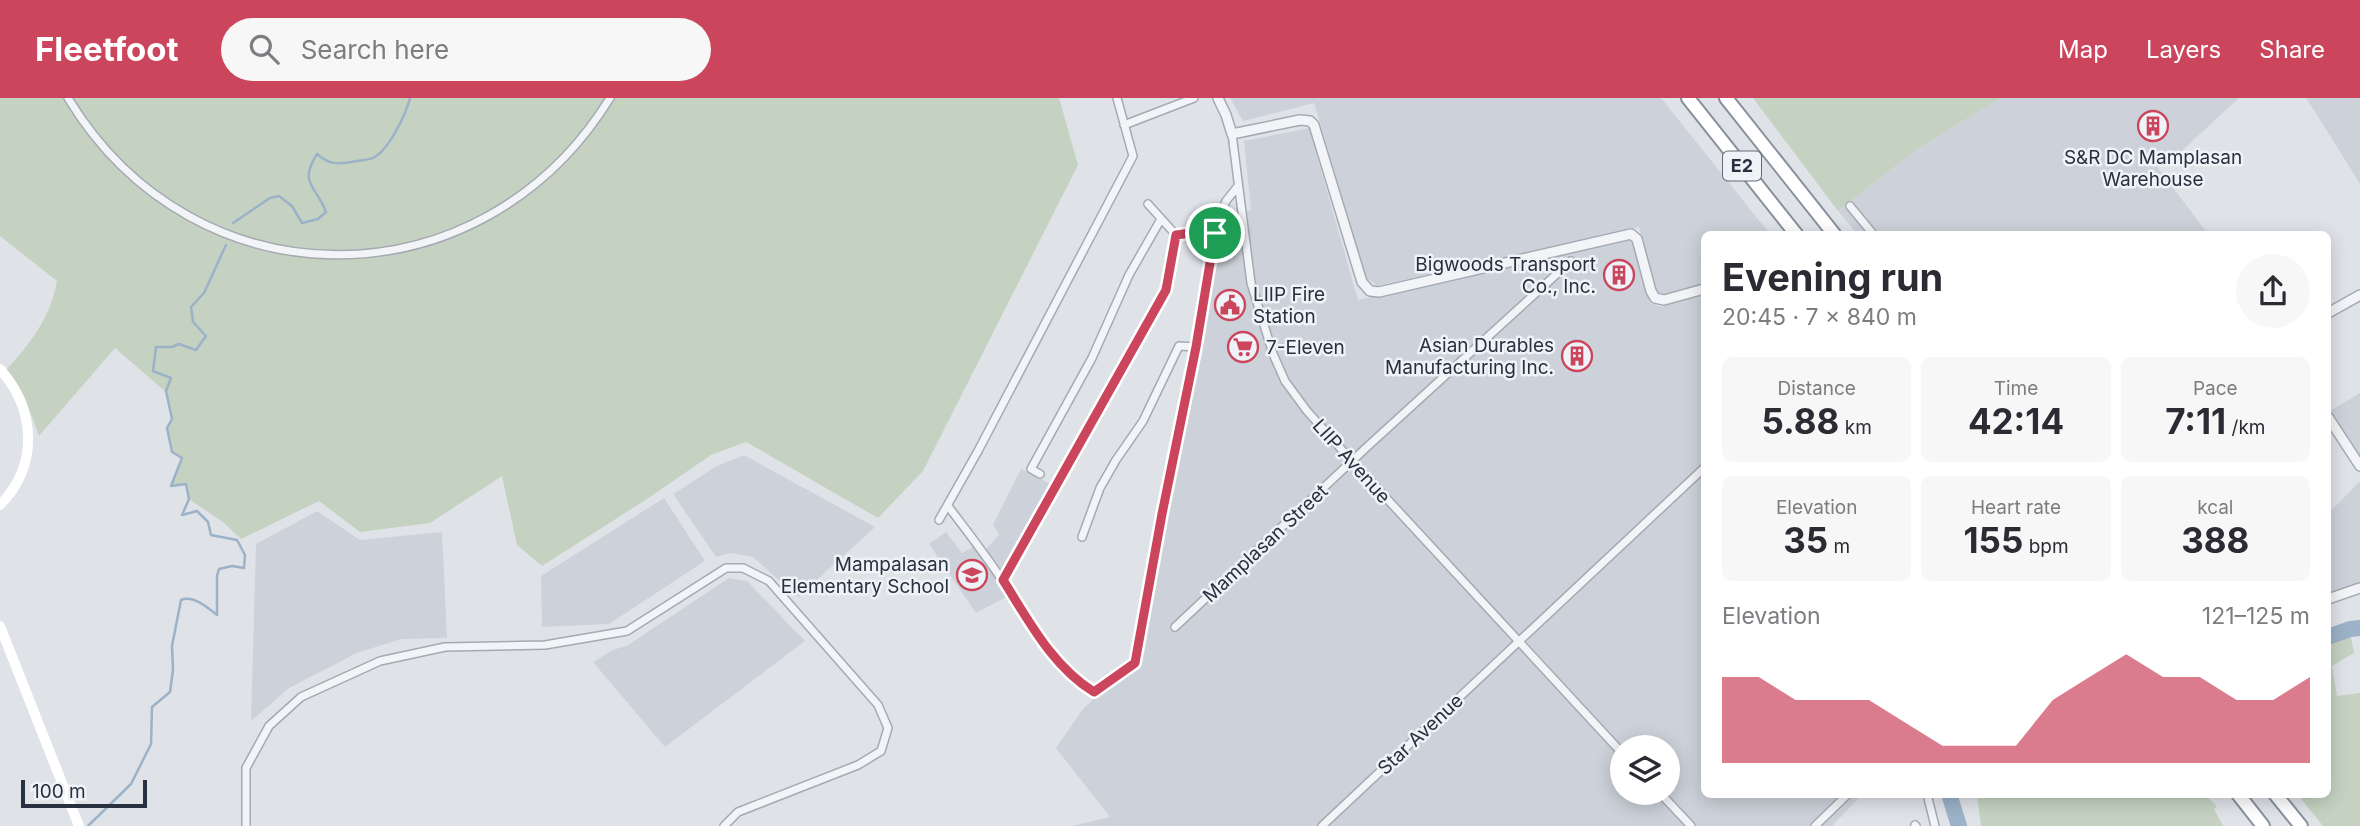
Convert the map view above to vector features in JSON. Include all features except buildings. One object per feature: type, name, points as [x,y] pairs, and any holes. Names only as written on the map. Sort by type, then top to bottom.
[{"type":"highway","name":"E2","points":[[1688,98],[1794,231]]},
{"type":"highway","name":"E2","points":[[1727,98],[1832,231]]},
{"type":"highway","points":[[2239,798],[2253,826]]},
{"type":"highway","points":[[2240,798],[2263,826]]},
{"type":"highway","points":[[2278,798],[2301,826]]},
{"type":"main road","points":[[0,369],[21,399],[28,434],[21,474],[0,505]]},
{"type":"main road","points":[[0,626],[79,826]]},
{"type":"street","points":[[68,98],[80,118],[113,159],[152,194],[174,208],[197,221],[246,240],[272,247],[324,254],[376,253],[424,243],[491,216],[550,174],[582,138],[610,98]]},
{"type":"street","points":[[939,520],[1133,156],[1117,98]]},
{"type":"street","points":[[1124,125],[1194,98]]},
{"type":"street","name":"LIIP Avenue","points":[[1217,98],[1232,134],[1251,283],[1273,354],[1285,381],[1307,411],[1352,461],[1610,739]]},
{"type":"street","points":[[1232,134],[1300,120],[1310,121],[1314,125],[1362,282],[1372,291],[1379,292],[1631,234],[1637,239],[1655,298],[1664,300],[1701,290]]},
{"type":"street","points":[[948,506],[1003,580],[1045,646],[1084,686],[1094,692],[1135,663],[1196,347],[1217,222],[1226,201],[1238,186]]},
{"type":"street","points":[[1147,204],[1176,235]]},
{"type":"street","points":[[1850,206],[1870,231]]},
{"type":"street","points":[[1040,474],[1031,469],[1092,358],[1129,275],[1161,219]]},
{"type":"street","points":[[1176,235],[1215,233]]},
{"type":"street","points":[[1003,580],[1166,290],[1176,235]]},
{"type":"street","name":"Mamplasan Street","points":[[1175,627],[1571,261]]},
{"type":"street","points":[[2331,311],[2360,295]]},
{"type":"street","points":[[1082,537],[1100,488],[1143,421],[1178,346],[1196,347]]},
{"type":"street","points":[[2331,422],[2360,466]]},
{"type":"street","name":"Star Avenue","points":[[1322,826],[1701,471]]},
{"type":"street","points":[[246,826],[246,768],[268,726],[301,697],[380,661],[445,647],[545,645],[627,631],[726,568],[743,568],[769,581],[878,705],[888,728],[881,751],[870,758],[738,812],[724,826]]},
{"type":"street","points":[[2331,598],[2360,588]]},
{"type":"street","points":[[1815,826],[1844,798]]},
{"type":"street","points":[[1928,798],[1936,826]]},
{"type":"street","points":[[1671,805],[1691,826]]},
{"type":"shaded area","points":[[1230,98],[1661,98],[1768,231],[1701,231],[1701,285],[1666,295],[1655,292],[1639,227],[1377,286],[1366,277],[1314,103],[1243,121]]},
{"type":"shaded area","points":[[2000,98],[2239,98],[2175,157],[2153,161],[2206,231],[1855,231],[1838,211],[1916,150]]},
{"type":"shaded area","points":[[2306,98],[2360,98],[2360,184],[2319,118]]},
{"type":"shaded area","points":[[1309,128],[1358,300],[1633,238],[1650,303],[1662,307],[1701,295],[1701,798],[1859,798],[1832,826],[1072,826],[1110,817],[1056,748],[1083,709],[1100,693],[1138,668],[1226,216],[1251,210],[1244,141]]},
{"type":"shaded area","points":[[2360,393],[2360,474],[2331,429],[2331,410]]},
{"type":"shaded area","points":[[744,455],[875,527],[798,597],[753,557],[731,553],[716,557],[673,494],[717,466]]},
{"type":"shaded area","points":[[1021,469],[1055,486],[1003,575],[986,549],[999,535],[993,525]]},
{"type":"shaded area","points":[[2360,481],[2360,585],[2331,594],[2331,511]]},
{"type":"shaded area","points":[[664,498],[705,561],[609,624],[542,627],[541,576]]},
{"type":"shaded area","points":[[317,511],[360,540],[442,532],[447,638],[401,639],[357,653],[289,688],[251,721],[256,544]]},
{"type":"shaded area","name":"Mampalasan Elementary School","points":[[946,532],[962,553],[975,546],[1008,596],[976,613],[929,544]]},
{"type":"shaded area","points":[[729,578],[747,581],[805,641],[665,747],[593,662],[628,645]]},
{"type":"green space","points":[[0,98],[1059,98],[1078,165],[923,471],[878,518],[746,442],[711,455],[542,566],[517,545],[502,476],[430,523],[360,532],[319,501],[241,539],[224,523],[189,499],[185,484],[171,486],[182,458],[172,452],[167,428],[172,419],[166,392],[115,348],[39,436],[25,398],[6,370],[45,318],[57,281],[0,236]]},
{"type":"green space","points":[[1753,98],[2000,98],[1916,150],[1838,211]]},
{"type":"green space","points":[[2351,637],[2354,653],[2332,666],[2337,696],[2360,693],[2360,826],[2323,826],[2300,798],[2331,798],[2331,643]]},
{"type":"green space","points":[[1977,798],[2209,798],[2217,807],[2214,809],[2223,826],[1981,826]]},
{"type":"waterway","points":[[233,223],[270,198],[279,196],[292,206],[302,223],[318,219],[326,212],[309,178],[317,154],[326,161],[336,163],[373,158],[391,140],[410,98]]},
{"type":"waterway","points":[[88,826],[131,784],[151,744],[152,707],[170,692],[172,646],[181,600],[195,600],[217,615],[219,569],[232,566],[244,568],[245,555],[237,540],[211,535],[208,522],[197,511],[182,515],[189,499],[186,484],[171,486],[182,458],[172,452],[167,428],[172,419],[166,391],[171,378],[153,371],[156,347],[179,344],[196,350],[206,336],[193,322],[191,307],[204,293],[226,245]]},
{"type":"waterway","points":[[2331,636],[2360,628]]},
{"type":"waterway","points":[[1950,798],[1959,826]]},
{"type":"place","name":"S&R DC Mamplasan Warehouse","points":[[2153,126]]},
{"type":"place","name":"Bigwoods Transport Co., Inc.","points":[[1619,275]]},
{"type":"place","name":"LIIP Fire Station","points":[[1230,305]]},
{"type":"place","name":"7-Eleven","points":[[1243,347]]},
{"type":"place","name":"Asian Durables Manufacturing Inc.","points":[[1577,356]]},
{"type":"place","name":"Mampalasan Elementary School","points":[[972,575]]},
{"type":"route","points":[[1215,233],[1196,347],[1135,663],[1094,692],[1058,662],[1045,646],[1003,580],[1166,290],[1176,235],[1215,233]]}]
